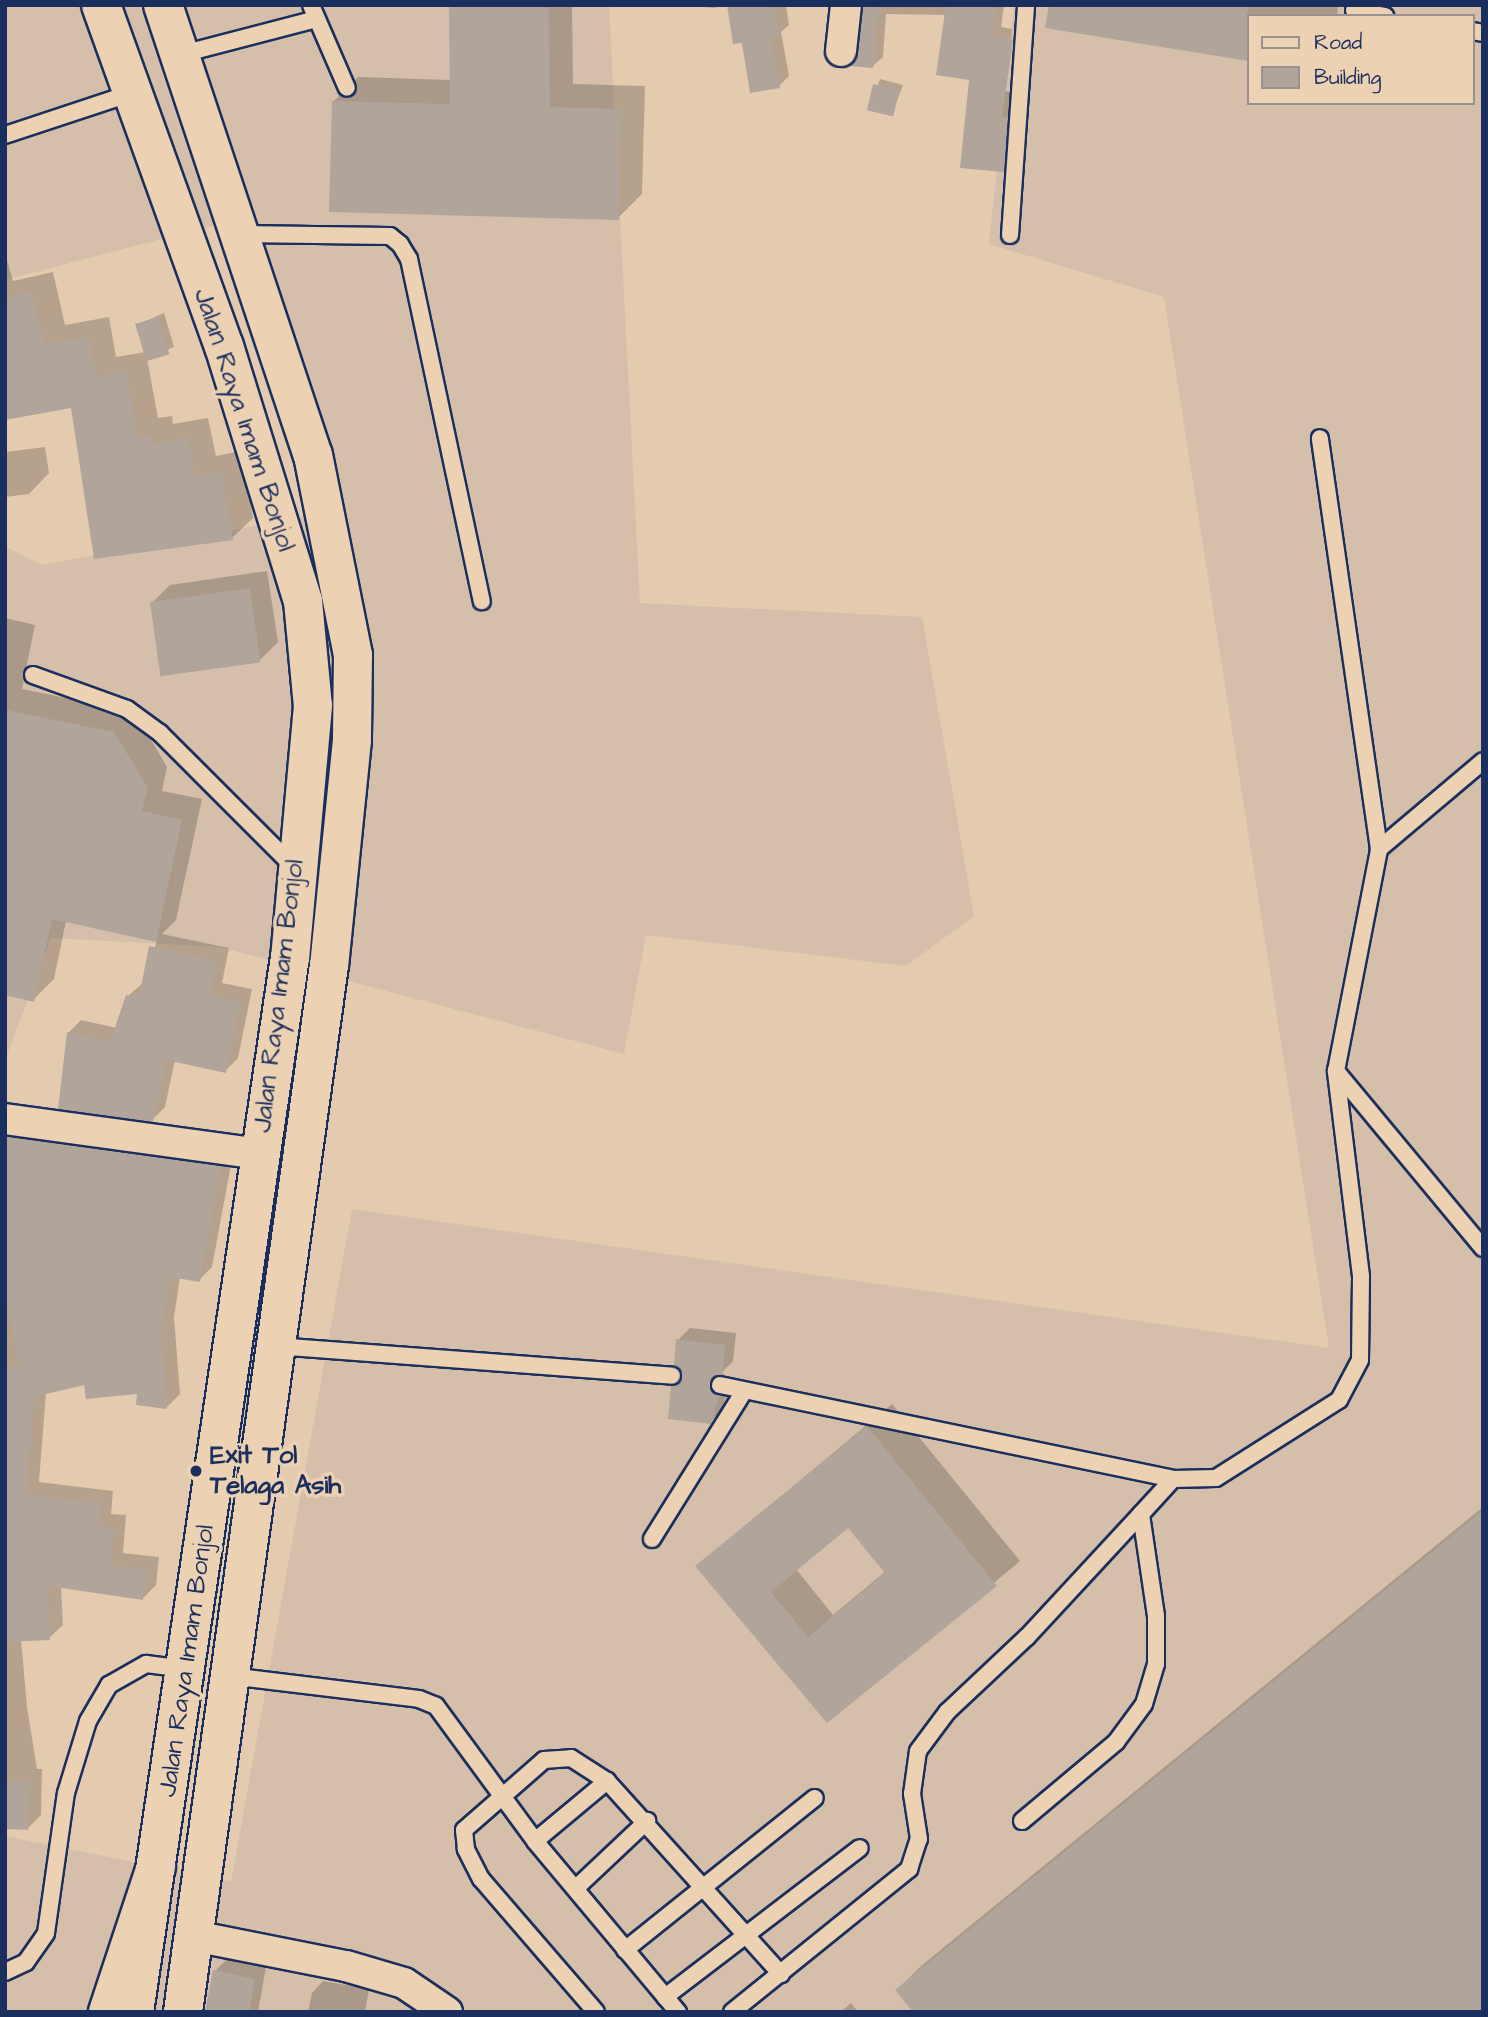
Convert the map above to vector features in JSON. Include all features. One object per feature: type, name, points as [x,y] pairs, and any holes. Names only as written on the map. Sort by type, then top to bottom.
[{"type":"highway","name":"Jalan Raya Imam Bonjol","points":[[101,5],[224,346],[303,601],[313,706],[295,867],[290,957],[134,2012]]},
{"type":"highway","name":"Jalan Raya Imam Bonjol","points":[[163,5],[182,54],[313,455],[354,655],[330,965],[277,1346],[226,1676],[183,2012]]},
{"type":"highway","points":[[108,2012],[156,1867]]},
{"type":"street","points":[[841,51],[846,5]]},
{"type":"street","points":[[5,1119],[259,1154]]},
{"type":"street","points":[[194,1936],[346,1966],[404,1983],[447,2012]]},
{"type":"lane","points":[[1010,235],[1026,5]]},
{"type":"lane","points":[[1354,10],[1375,14]]},
{"type":"lane","points":[[182,54],[313,12],[347,88]]},
{"type":"lane","points":[[5,135],[132,93]]},
{"type":"lane","points":[[240,234],[390,236],[400,244],[409,259],[482,601]]},
{"type":"lane","points":[[720,1385],[1173,1479],[1216,1478],[1250,1462],[1339,1399],[1360,1360],[1361,1276],[1336,1071],[1379,849],[1320,438]]},
{"type":"lane","points":[[33,675],[127,709],[160,733],[295,867]]},
{"type":"lane","points":[[1379,849],[1483,761]]},
{"type":"lane","points":[[1336,1071],[1483,1248]]},
{"type":"lane","points":[[277,1346],[673,1376]]},
{"type":"lane","points":[[652,1539],[744,1391]]},
{"type":"lane","points":[[732,2012],[909,1869],[919,1839],[912,1794],[919,1751],[947,1712],[1027,1637],[1173,1479]]},
{"type":"lane","points":[[1022,1821],[1116,1742],[1144,1704],[1156,1664],[1156,1616],[1141,1514]]},
{"type":"lane","points":[[5,1972],[26,1962],[46,1933],[66,1793],[88,1721],[109,1685],[146,1664],[186,1669]]},
{"type":"lane","points":[[226,1676],[419,1699],[436,1706],[535,1841],[678,2012]]},
{"type":"lane","points":[[596,2012],[473,1867],[464,1830],[498,1794],[544,1760],[571,1758],[607,1781],[749,1932],[781,1974]]},
{"type":"lane","points":[[535,1841],[607,1781]]},
{"type":"lane","points":[[625,1950],[815,1798]]},
{"type":"lane","points":[[576,1888],[647,1821]]},
{"type":"lane","points":[[665,1997],[860,1848]]},
{"type":"shaded area","points":[[5,5],[609,5],[640,603],[922,617],[974,916],[906,966],[646,935],[624,1054],[220,947],[51,938],[5,1060],[5,546],[42,565],[314,515],[219,224],[5,280]]},
{"type":"shaded area","points":[[1014,5],[1483,5],[1483,2012],[5,2012],[5,1836],[231,1882],[352,1209],[1329,1348],[1164,297],[989,244]]},
{"type":"building","points":[[449,5],[549,5],[550,107],[622,109],[619,220],[329,212],[332,101],[450,104]]},
{"type":"building","points":[[727,5],[774,5],[780,37],[771,38],[780,88],[750,93],[742,43],[733,44]]},
{"type":"building","points":[[863,5],[879,5],[873,68],[850,66],[858,53]]},
{"type":"building","points":[[946,5],[996,5],[992,37],[1013,40],[1002,117],[1008,117],[1004,172],[960,168],[969,80],[936,75]]},
{"type":"building","points":[[1049,5],[1248,5],[1246,61],[1045,28]]},
{"type":"building","points":[[873,84],[899,90],[893,116],[867,110]]},
{"type":"building","points":[[32,292],[44,344],[89,337],[96,377],[126,371],[138,438],[151,435],[153,444],[188,437],[195,475],[221,471],[233,540],[94,559],[71,408],[5,420],[5,298]]},
{"type":"building","points":[[158,317],[169,354],[146,361],[135,324]]},
{"type":"building","points":[[250,588],[260,662],[160,676],[150,602]]},
{"type":"building","points":[[5,710],[114,732],[148,788],[142,811],[182,820],[156,942],[52,919],[34,1002],[5,995]]},
{"type":"building","points":[[149,946],[217,961],[210,996],[240,1002],[226,1073],[166,1060],[153,1122],[58,1109],[67,1032],[110,1042],[126,995],[139,997]]},
{"type":"building","points":[[5,1137],[221,1166],[200,1282],[170,1277],[161,1331],[167,1409],[136,1405],[137,1394],[86,1399],[84,1385],[34,1397],[26,1495],[101,1503],[98,1526],[114,1528],[110,1566],[146,1569],[143,1600],[48,1586],[50,1640],[5,1642],[5,1367],[19,1367],[5,1291]]},
{"type":"building","points":[[676,1339],[725,1345],[722,1375],[710,1384],[719,1396],[711,1424],[668,1419],[671,1386],[682,1377],[674,1366]]},
{"type":"building","points":[[867,1426],[997,1586],[827,1723],[695,1566]],"holes":[[[848,1528],[885,1573],[808,1637],[771,1592]]]},
{"type":"building","points":[[1483,1510],[1483,2012],[913,2012],[895,1990]]},
{"type":"building","points":[[5,1781],[30,1782],[28,1830],[5,1829]]},
{"type":"building","points":[[213,1970],[255,1979],[249,2012],[205,2012]]},
{"type":"place","name":"Exit Tol Telaga Asih","points":[[196,1471]]}]
